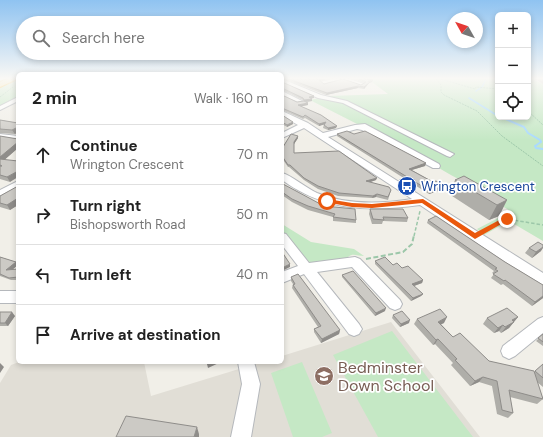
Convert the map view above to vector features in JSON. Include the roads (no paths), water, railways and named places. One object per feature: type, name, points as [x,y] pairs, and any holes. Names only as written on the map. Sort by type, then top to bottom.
[{"type":"street","points":[[295,99],[300,102]]},
{"type":"street","points":[[341,99],[450,154]]},
{"type":"street","points":[[0,108],[16,100]]},
{"type":"street","points":[[284,113],[423,201],[475,237],[543,280]]},
{"type":"street","points":[[322,136],[384,121]]},
{"type":"street","points":[[284,135],[305,125]]},
{"type":"street","points":[[355,127],[364,128],[436,166]]},
{"type":"street","points":[[2,137],[16,138]]},
{"type":"street","points":[[284,177],[306,193],[338,203],[386,206],[423,201]]},
{"type":"street","points":[[0,194],[16,185]]},
{"type":"street","points":[[284,240],[354,329]]},
{"type":"street","points":[[284,277],[306,268],[355,262],[395,304]]},
{"type":"street","points":[[0,297],[16,297]]},
{"type":"street","points":[[510,351],[543,324]]},
{"type":"street","points":[[241,437],[251,384],[246,364]]},
{"type":"waterway","points":[[471,99],[495,114]]},
{"type":"waterway","points":[[508,120],[524,127],[528,133],[540,140],[541,142],[535,146],[536,148],[543,149]]},
{"type":"place","name":"Wrington Crescent","points":[[407,186]]},
{"type":"place","name":"Bedminster Down School","points":[[324,376]]}]
